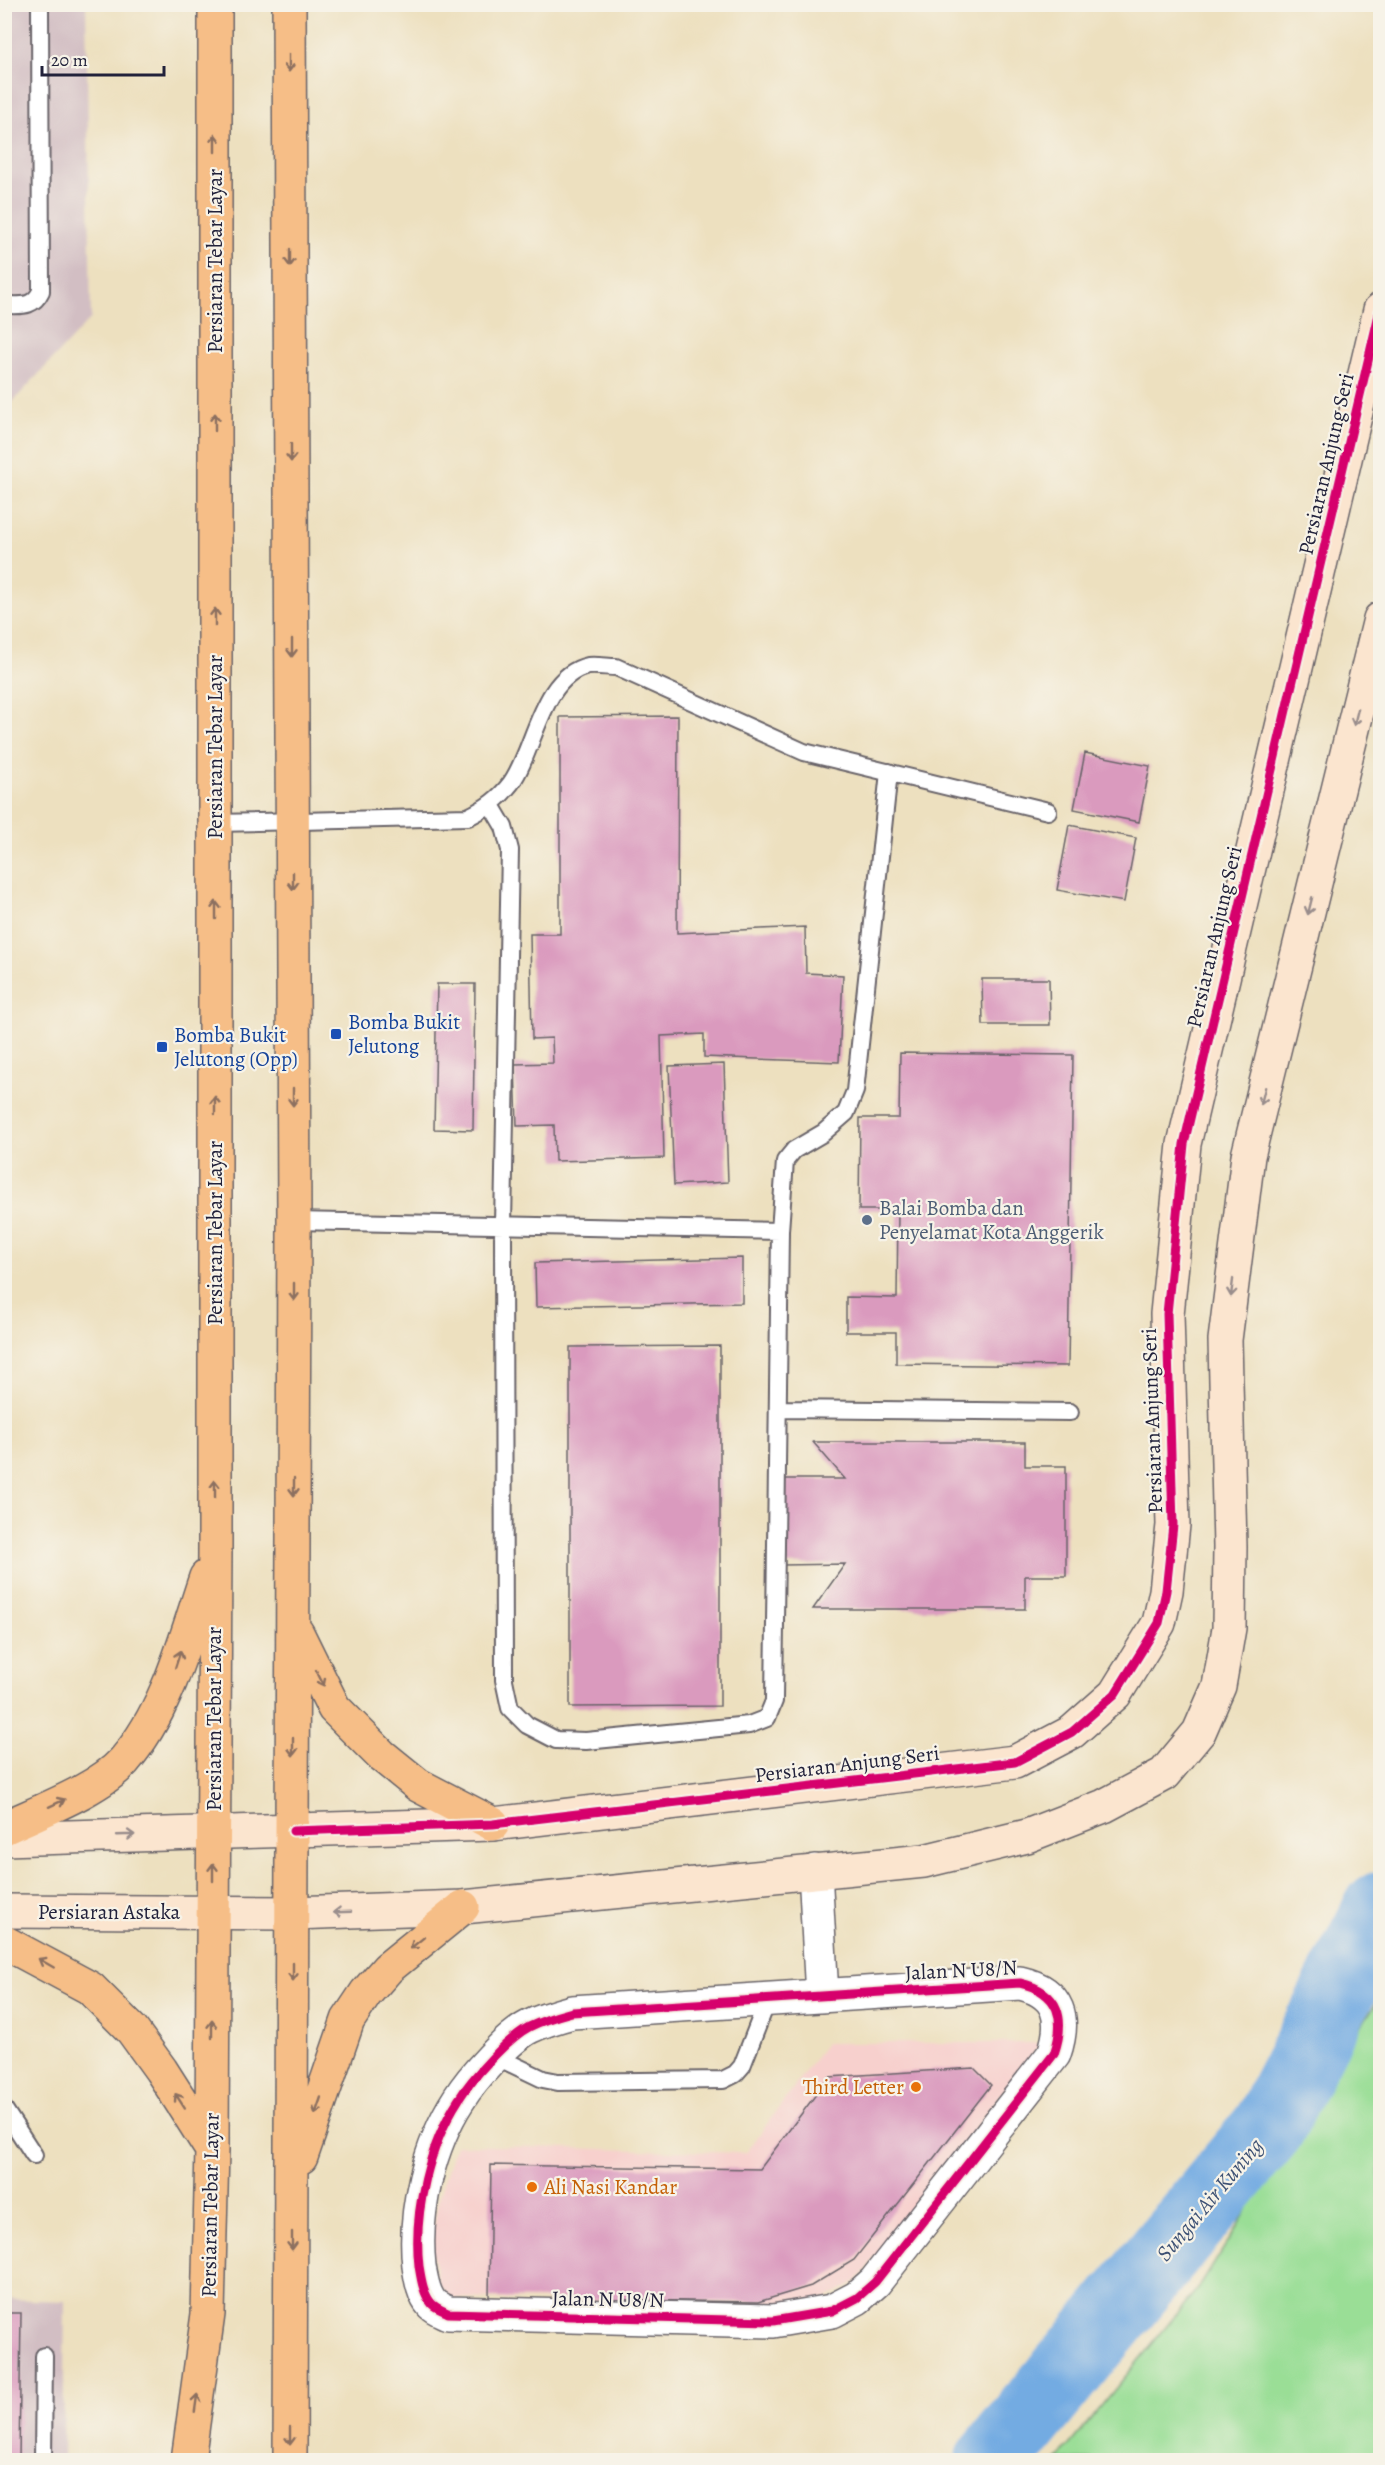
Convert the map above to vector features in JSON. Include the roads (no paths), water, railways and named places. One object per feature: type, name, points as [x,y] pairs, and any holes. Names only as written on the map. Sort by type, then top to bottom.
[{"type":"main road","name":"Persiaran Tebar Layar","points":[[188,2460],[208,2314],[212,2150],[215,1547],[215,4]]},
{"type":"main road","points":[[289,4],[294,1221],[290,2460]]},
{"type":"main road","points":[[4,1828],[85,1791],[123,1761],[146,1729],[171,1680],[215,1547]]},
{"type":"main road","points":[[294,1626],[334,1708],[381,1755],[418,1785],[493,1824]]},
{"type":"main road","points":[[292,2182],[348,2020],[366,1993],[388,1968],[463,1907]]},
{"type":"main road","points":[[4,1942],[90,1988],[107,2005],[138,2038],[212,2150]]},
{"type":"street","name":"Persiaran Anjung Seri","points":[[213,1832],[493,1824],[1015,1762],[1072,1732],[1115,1694],[1159,1623],[1166,1591],[1173,1525],[1167,1314],[1184,1144],[1380,310]]},
{"type":"street","points":[[293,1914],[463,1907],[924,1861],[1027,1836],[1104,1806],[1164,1774],[1199,1732],[1219,1686],[1229,1628],[1230,1547],[1225,1340],[1248,1156],[1380,620]]},
{"type":"street","points":[[4,1839],[213,1832]]},
{"type":"street","points":[[815,1871],[822,1996]]},
{"type":"street","name":"Persiaran Astaka","points":[[4,1911],[293,1914]]},
{"type":"street","name":"Jalan N U8/N","points":[[1020,1983],[1035,1986],[1051,1998],[1060,2018],[1061,2034],[1054,2054],[875,2282],[857,2298],[832,2311],[774,2321],[448,2313],[432,2304],[422,2284],[417,2246],[421,2198],[436,2146],[459,2099],[495,2056],[527,2028],[572,2012],[768,1999],[1020,1983]]},
{"type":"lane","points":[[4,305],[28,305],[37,300],[41,291],[40,4]]},
{"type":"lane","points":[[216,823],[292,823],[468,817],[490,805],[512,781],[554,690],[574,672],[589,666],[616,667],[804,752],[1048,811]]},
{"type":"lane","points":[[490,805],[504,827],[510,850],[503,1225],[504,1680],[510,1708],[527,1725],[556,1740],[586,1741],[749,1725],[767,1718],[774,1701],[780,1231],[784,1161],[794,1150],[823,1133],[846,1113],[855,1091],[889,772]]},
{"type":"lane","points":[[294,1221],[780,1231]]},
{"type":"lane","points":[[778,1409],[1070,1412]]},
{"type":"lane","points":[[495,2056],[543,2079],[558,2082],[723,2080],[735,2074],[742,2066],[768,1999]]},
{"type":"lane","points":[[4,2109],[34,2155]]},
{"type":"lane","points":[[43,2460],[44,2356]]},
{"type":"waterway","name":"Sungai Air Kuning","points":[[993,2460],[1268,2128],[1380,1909]]},
{"type":"place","name":"Bomba Bukit Jelutong","points":[[336,1034]]},
{"type":"place","name":"Bomba Bukit Jelutong (Opp)","points":[[162,1047]]},
{"type":"place","name":"Balai Bomba dan Penyelamat Kota Anggerik","points":[[867,1220]]},
{"type":"place","name":"Third Letter","points":[[916,2087]]},
{"type":"place","name":"Ali Nasi Kandar","points":[[532,2187]]}]
